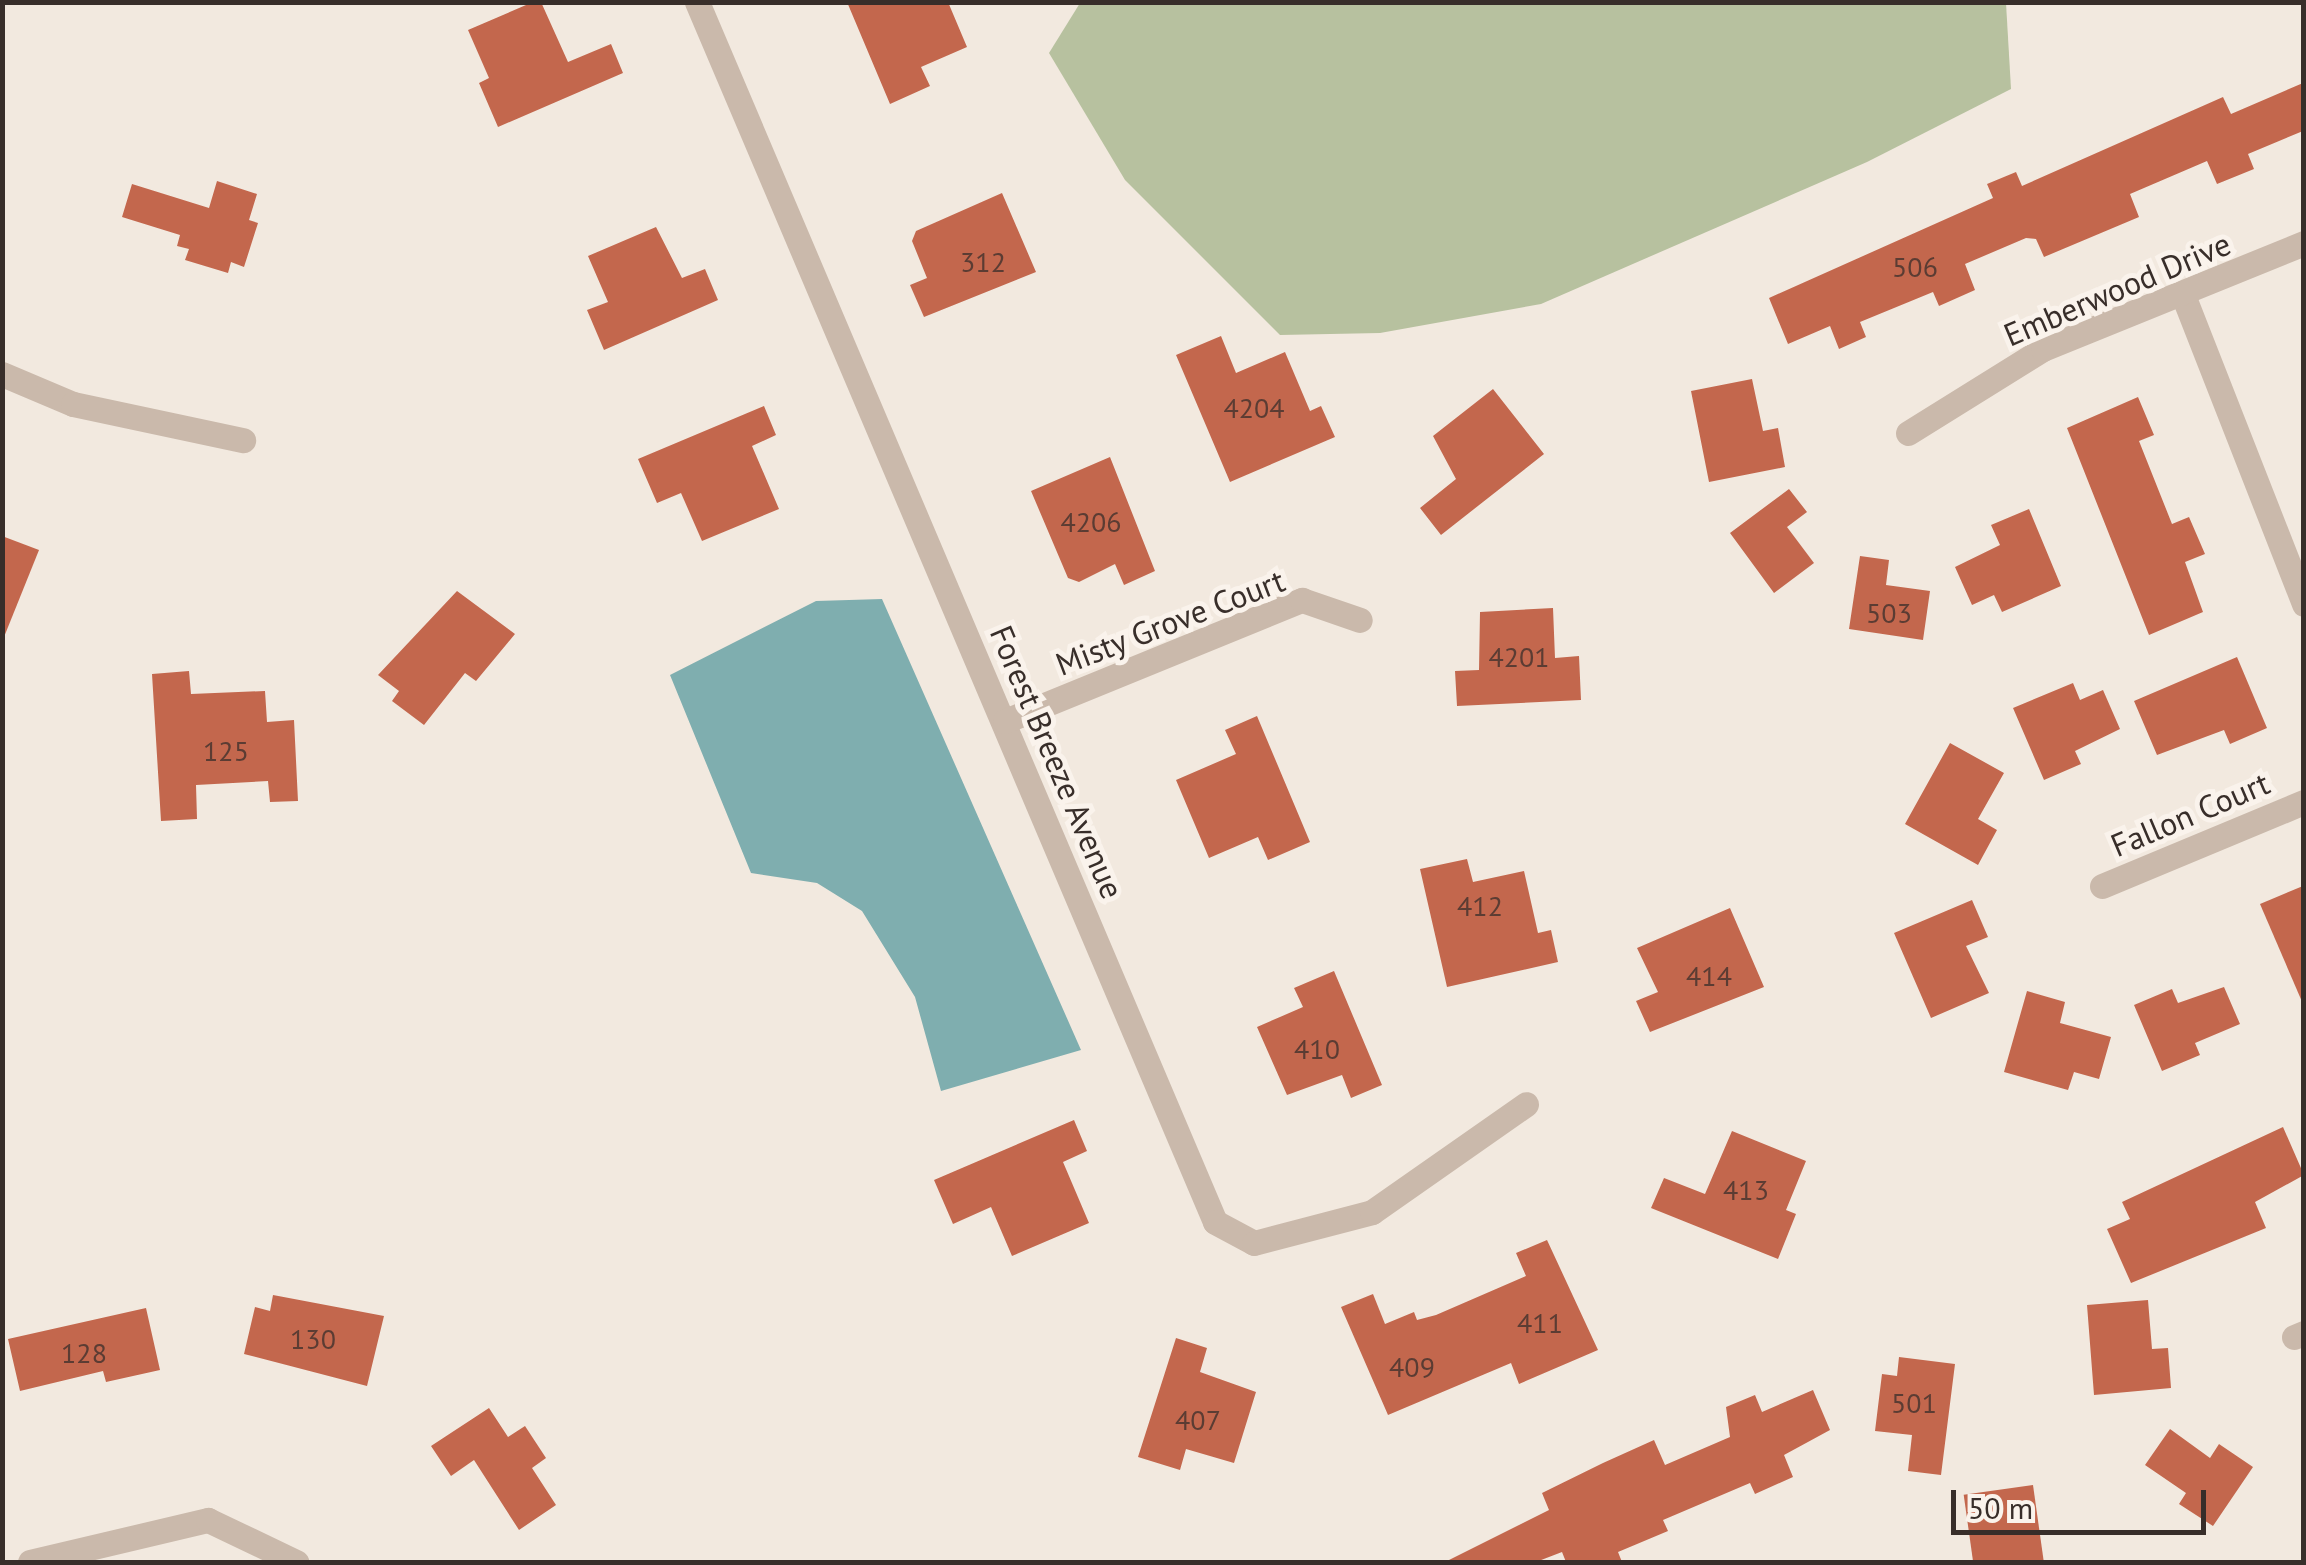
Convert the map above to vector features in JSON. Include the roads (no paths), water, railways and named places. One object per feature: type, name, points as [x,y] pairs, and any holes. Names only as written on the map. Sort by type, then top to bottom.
[{"type":"street","name":"Forest Breeze Avenue","points":[[697,2],[1215,1222],[1254,1242],[1372,1212],[1526,1104]]},
{"type":"street","name":"Emberwood Drive","points":[[1908,432],[2043,349],[2304,243]]},
{"type":"street","points":[[2183,295],[2304,604]]},
{"type":"street","points":[[2,374],[73,404],[244,440]]},
{"type":"street","name":"Misty Grove Court","points":[[1005,722],[1302,600],[1360,620]]},
{"type":"street","name":"Fallon Court","points":[[2102,886],[2304,802]]},
{"type":"street","points":[[30,1562],[208,1520],[296,1562]]},
{"type":"water","points":[[882,599],[1081,1050],[941,1091],[915,997],[862,911],[817,883],[751,873],[670,675],[816,601]]}]
